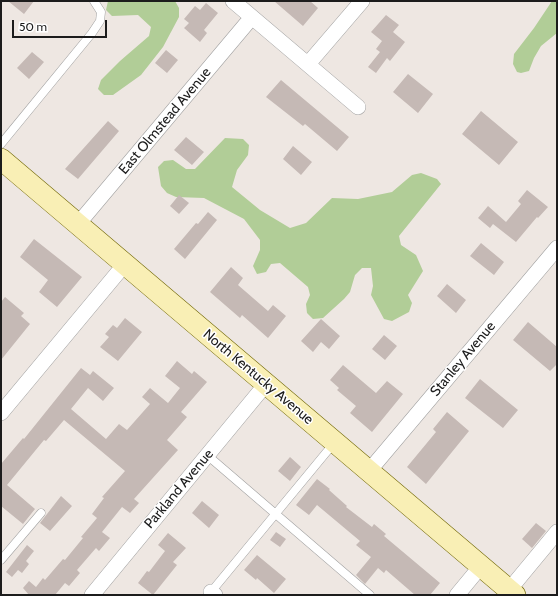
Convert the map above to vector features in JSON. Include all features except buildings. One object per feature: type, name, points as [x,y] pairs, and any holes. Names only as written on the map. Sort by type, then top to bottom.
[{"type":"street","points":[[233,1],[358,107]]},
{"type":"street","points":[[308,64],[362,1]]},
{"type":"street","name":"East Olmstead Avenue","points":[[78,224],[252,18]]},
{"type":"street","name":"North Kentucky Avenue","points":[[1,159],[512,592]]},
{"type":"street","name":"Stanley Avenue","points":[[369,471],[557,248]]},
{"type":"street","points":[[1,413],[125,264]]},
{"type":"street","name":"Parkland Avenue","points":[[92,595],[266,384]]},
{"type":"street","points":[[512,592],[557,532]]},
{"type":"street","points":[[457,595],[480,566]]},
{"type":"lane","points":[[1,144],[92,33],[100,21],[100,12],[94,1]]},
{"type":"lane","points":[[213,594],[335,442]]},
{"type":"lane","points":[[207,455],[370,595]]},
{"type":"lane","points":[[1,560],[41,513]]},
{"type":"green space","points":[[108,1],[175,1],[179,8],[179,17],[163,47],[141,75],[113,95],[104,95],[98,89],[101,80],[149,36],[151,27],[138,15],[112,16],[106,10]]},
{"type":"green space","points":[[552,1],[557,1],[557,33],[541,46],[529,71],[521,73],[517,72],[513,64],[514,54]]},
{"type":"green space","points":[[225,138],[243,139],[249,145],[248,155],[237,170],[232,187],[260,210],[290,228],[306,223],[332,198],[358,199],[392,192],[412,175],[421,173],[437,179],[441,184],[399,236],[401,245],[416,255],[423,271],[408,295],[412,303],[409,312],[392,321],[384,319],[371,295],[373,286],[371,268],[362,268],[355,275],[350,292],[344,299],[323,318],[313,319],[307,313],[306,304],[310,295],[308,287],[280,263],[271,264],[266,272],[257,274],[253,266],[260,250],[260,240],[244,219],[204,198],[176,197],[167,193],[161,186],[158,167],[164,161],[173,160],[186,169],[195,169]]}]
